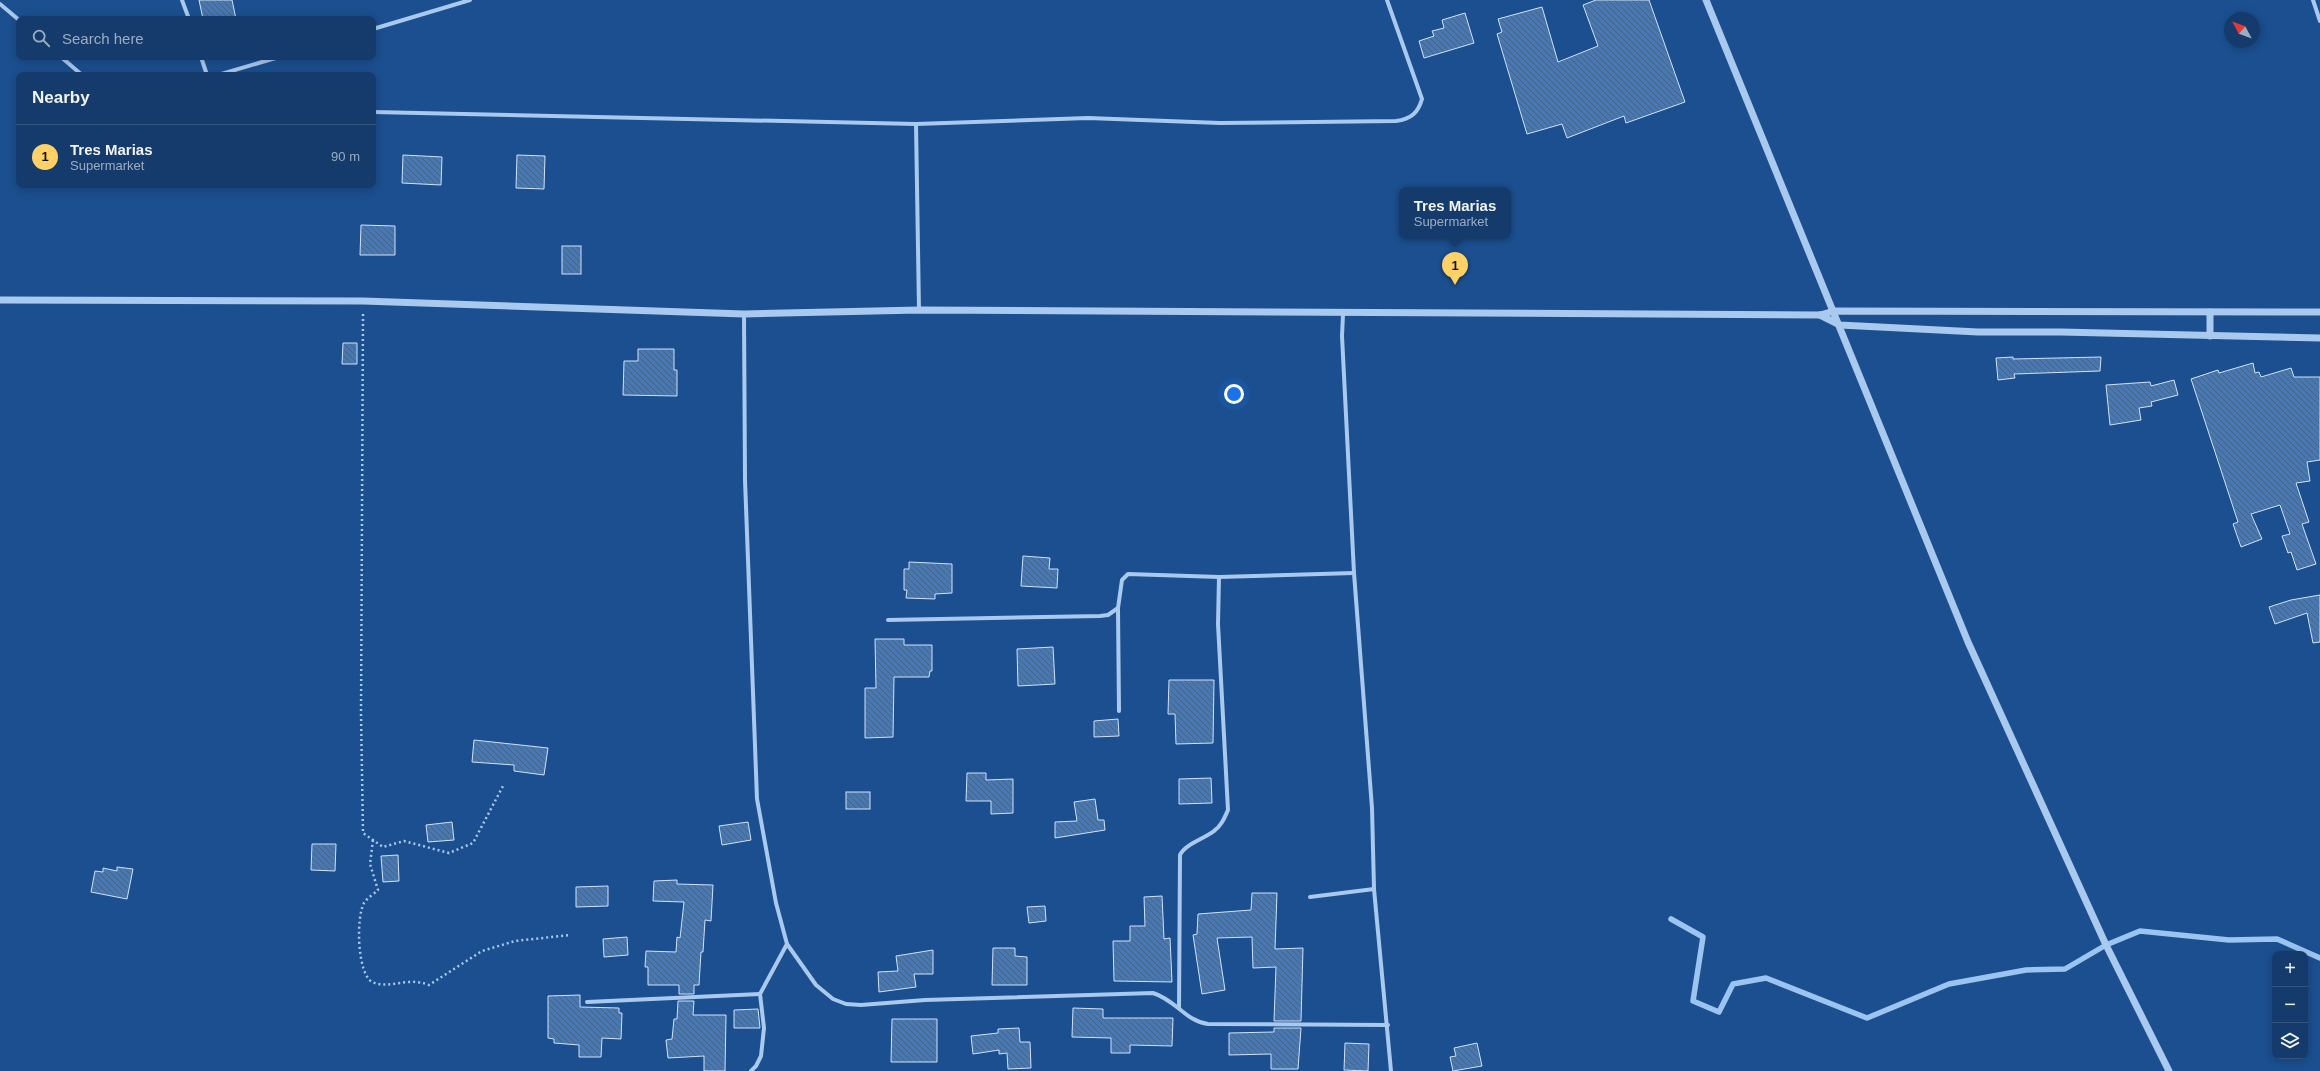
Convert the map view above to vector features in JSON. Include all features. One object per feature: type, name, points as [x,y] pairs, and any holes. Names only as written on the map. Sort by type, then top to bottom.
[{"type":"street","points":[[182,0],[188,16]]},
{"type":"street","points":[[376,28],[470,0]]},
{"type":"street","points":[[376,112],[916,124],[1088,118],[1220,123],[1396,122],[1407,120],[1416,111],[1422,98],[1387,0]]},
{"type":"street","points":[[1706,0],[1840,325],[1968,642],[2106,945],[2169,1071]]},
{"type":"street","points":[[2313,0],[2320,21]]},
{"type":"street","points":[[0,4],[16,17]]},
{"type":"street","points":[[64,60],[78,72]]},
{"type":"street","points":[[202,60],[206,72]]},
{"type":"street","points":[[228,72],[269,60]]},
{"type":"street","points":[[916,124],[919,310]]},
{"type":"street","points":[[0,300],[363,301],[744,314],[919,310],[1343,314],[1820,315],[1834,311],[2320,312]]},
{"type":"street","points":[[2210,312],[2210,336]]},
{"type":"street","points":[[744,314],[745,480],[757,799],[786,944],[820,988],[833,999],[846,1004],[861,1005],[925,1000],[1152,993],[1169,1000],[1198,1023],[1388,1025]]},
{"type":"street","points":[[1343,314],[1342,336],[1354,573],[1372,808],[1374,890],[1388,1025],[1391,1071]]},
{"type":"street","points":[[1820,315],[1840,325],[1978,332],[2062,332],[2320,338]]},
{"type":"street","points":[[1120,711],[1118,608],[1122,580],[1128,574],[1219,577],[1354,573]]},
{"type":"street","points":[[1179,1008],[1180,855],[1186,848],[1214,831],[1223,821],[1228,810],[1218,624],[1219,577]]},
{"type":"street","points":[[888,620],[1100,616],[1108,615],[1118,608]]},
{"type":"street","points":[[1310,897],[1374,890]]},
{"type":"street","points":[[751,1071],[756,1066],[761,1056],[764,1028],[760,994],[786,944]]},
{"type":"street","points":[[586,1002],[760,994]]},
{"type":"path","points":[[363,301],[361,714],[363,833],[383,847],[404,841],[449,852],[455,850],[473,843],[503,786]]},
{"type":"path","points":[[373,840],[370,864],[378,890],[364,903],[358,928],[363,969],[371,981],[386,986],[400,981],[420,982],[429,985],[482,951],[514,941],[570,935]]},
{"type":"building","points":[[199,0],[232,0],[235,16],[202,16]]},
{"type":"building","points":[[1596,0],[1649,0],[1685,102],[1626,123],[1624,116],[1567,138],[1562,124],[1527,134],[1497,34],[1502,32],[1498,19],[1542,7],[1558,62],[1598,46],[1583,5]]},
{"type":"building","points":[[1465,13],[1474,43],[1424,58],[1419,41],[1434,36],[1432,31],[1444,28],[1442,20]]},
{"type":"building","points":[[403,155],[442,157],[441,185],[402,183]]},
{"type":"building","points":[[517,155],[545,156],[544,189],[516,188]]},
{"type":"building","points":[[361,225],[395,226],[395,255],[360,255]]},
{"type":"building","points":[[562,246],[581,246],[581,274],[562,274]]},
{"type":"building","points":[[343,343],[357,343],[357,364],[342,364]]},
{"type":"building","points":[[638,349],[674,349],[674,370],[677,370],[677,396],[623,395],[624,361],[638,361]]},
{"type":"building","points":[[2013,357],[2013,359],[2101,357],[2100,371],[2014,374],[2015,378],[1998,380],[1996,358]]},
{"type":"building","points":[[2253,363],[2255,373],[2259,372],[2261,377],[2291,368],[2294,377],[2320,377],[2320,460],[2307,462],[2310,481],[2296,483],[2309,522],[2302,524],[2316,564],[2297,570],[2291,552],[2288,553],[2282,536],[2290,534],[2280,505],[2251,514],[2262,539],[2241,547],[2233,524],[2238,522],[2191,379],[2218,370],[2219,373]]},
{"type":"building","points":[[2174,380],[2178,395],[2151,402],[2152,406],[2139,408],[2141,420],[2110,425],[2106,385],[2150,382],[2151,386]]},
{"type":"building","points":[[1023,556],[1050,558],[1049,569],[1058,569],[1057,588],[1021,586]]},
{"type":"building","points":[[909,562],[952,564],[952,593],[935,594],[935,599],[906,598],[907,590],[904,590],[904,569],[909,569]]},
{"type":"building","points":[[2320,595],[2320,642],[2313,643],[2307,613],[2275,624],[2269,607],[2291,600]]},
{"type":"building","points":[[875,639],[904,639],[904,645],[932,645],[932,671],[930,671],[929,677],[894,677],[893,737],[865,738],[865,688],[876,688]]},
{"type":"building","points":[[1053,647],[1055,684],[1018,686],[1017,649]]},
{"type":"building","points":[[1169,680],[1214,680],[1213,743],[1176,744],[1175,714],[1168,714]]},
{"type":"building","points":[[1118,719],[1119,736],[1094,737],[1094,721]]},
{"type":"building","points":[[474,740],[548,748],[544,775],[514,771],[514,765],[472,762]]},
{"type":"building","points":[[967,773],[986,773],[986,780],[1013,779],[1013,813],[991,814],[991,801],[966,801]]},
{"type":"building","points":[[1211,778],[1212,803],[1179,804],[1179,779]]},
{"type":"building","points":[[846,792],[870,792],[870,809],[846,809]]},
{"type":"building","points":[[1095,799],[1098,820],[1104,820],[1105,830],[1055,838],[1055,822],[1077,821],[1074,802]]},
{"type":"building","points":[[452,822],[454,840],[428,842],[426,825]]},
{"type":"building","points":[[748,822],[751,840],[722,845],[719,826]]},
{"type":"building","points":[[312,844],[336,844],[335,871],[311,870]]},
{"type":"building","points":[[398,855],[399,881],[383,882],[381,856]]},
{"type":"building","points":[[117,867],[133,869],[127,899],[91,892],[95,871],[103,872],[103,868],[117,871]]},
{"type":"building","points":[[677,880],[677,884],[713,885],[711,921],[705,920],[699,985],[694,985],[694,994],[679,994],[679,985],[648,985],[648,967],[645,967],[646,951],[676,952],[677,937],[680,938],[684,902],[653,901],[654,881]]},
{"type":"building","points":[[608,886],[608,906],[576,907],[576,887]]},
{"type":"building","points":[[1252,893],[1277,893],[1275,949],[1303,948],[1301,1021],[1274,1021],[1276,967],[1253,968],[1252,937],[1217,938],[1225,990],[1202,994],[1193,935],[1197,934],[1198,914],[1251,910]]},
{"type":"building","points":[[1162,896],[1164,939],[1170,938],[1172,982],[1114,981],[1113,941],[1130,941],[1130,926],[1145,926],[1144,897]]},
{"type":"building","points":[[1045,906],[1046,921],[1029,923],[1027,907]]},
{"type":"building","points":[[627,937],[628,955],[604,957],[603,939]]},
{"type":"building","points":[[993,948],[1015,948],[1015,956],[1027,957],[1027,985],[992,985]]},
{"type":"building","points":[[933,950],[933,974],[914,974],[916,987],[879,992],[878,972],[898,971],[896,956]]},
{"type":"building","points":[[580,995],[580,1007],[619,1008],[619,1013],[622,1013],[621,1039],[602,1038],[601,1057],[579,1057],[579,1045],[554,1043],[554,1039],[548,1038],[548,996]]},
{"type":"building","points":[[678,1001],[694,1001],[693,1015],[726,1015],[725,1071],[704,1071],[704,1056],[668,1058],[666,1040],[672,1039],[674,1019],[677,1019]]},
{"type":"building","points":[[1073,1008],[1103,1009],[1103,1018],[1173,1018],[1172,1046],[1130,1045],[1130,1053],[1111,1053],[1111,1038],[1072,1037]]},
{"type":"building","points":[[758,1009],[760,1028],[734,1028],[734,1010]]},
{"type":"building","points":[[892,1019],[937,1019],[937,1062],[891,1062]]},
{"type":"building","points":[[1019,1028],[1020,1042],[1030,1042],[1031,1068],[1008,1069],[1007,1053],[999,1054],[999,1050],[973,1054],[971,1036],[998,1033],[998,1029]]},
{"type":"building","points":[[1274,1028],[1301,1028],[1298,1069],[1271,1069],[1271,1054],[1229,1055],[1229,1033],[1274,1032]]},
{"type":"building","points":[[1345,1043],[1369,1044],[1368,1071],[1344,1070]]},
{"type":"building","points":[[1477,1043],[1482,1066],[1453,1071],[1450,1057],[1456,1056],[1454,1048]]},
{"type":"waterway","points":[[1671,919],[1703,937],[1693,1001],[1719,1012],[1733,984],[1766,978],[1867,1018],[1949,984],[2026,970],[2065,969],[2106,945],[2140,931],[2229,940],[2277,939],[2320,958]]},
{"type":"place","name":"Tres Marias","points":[[1455,285]]}]
